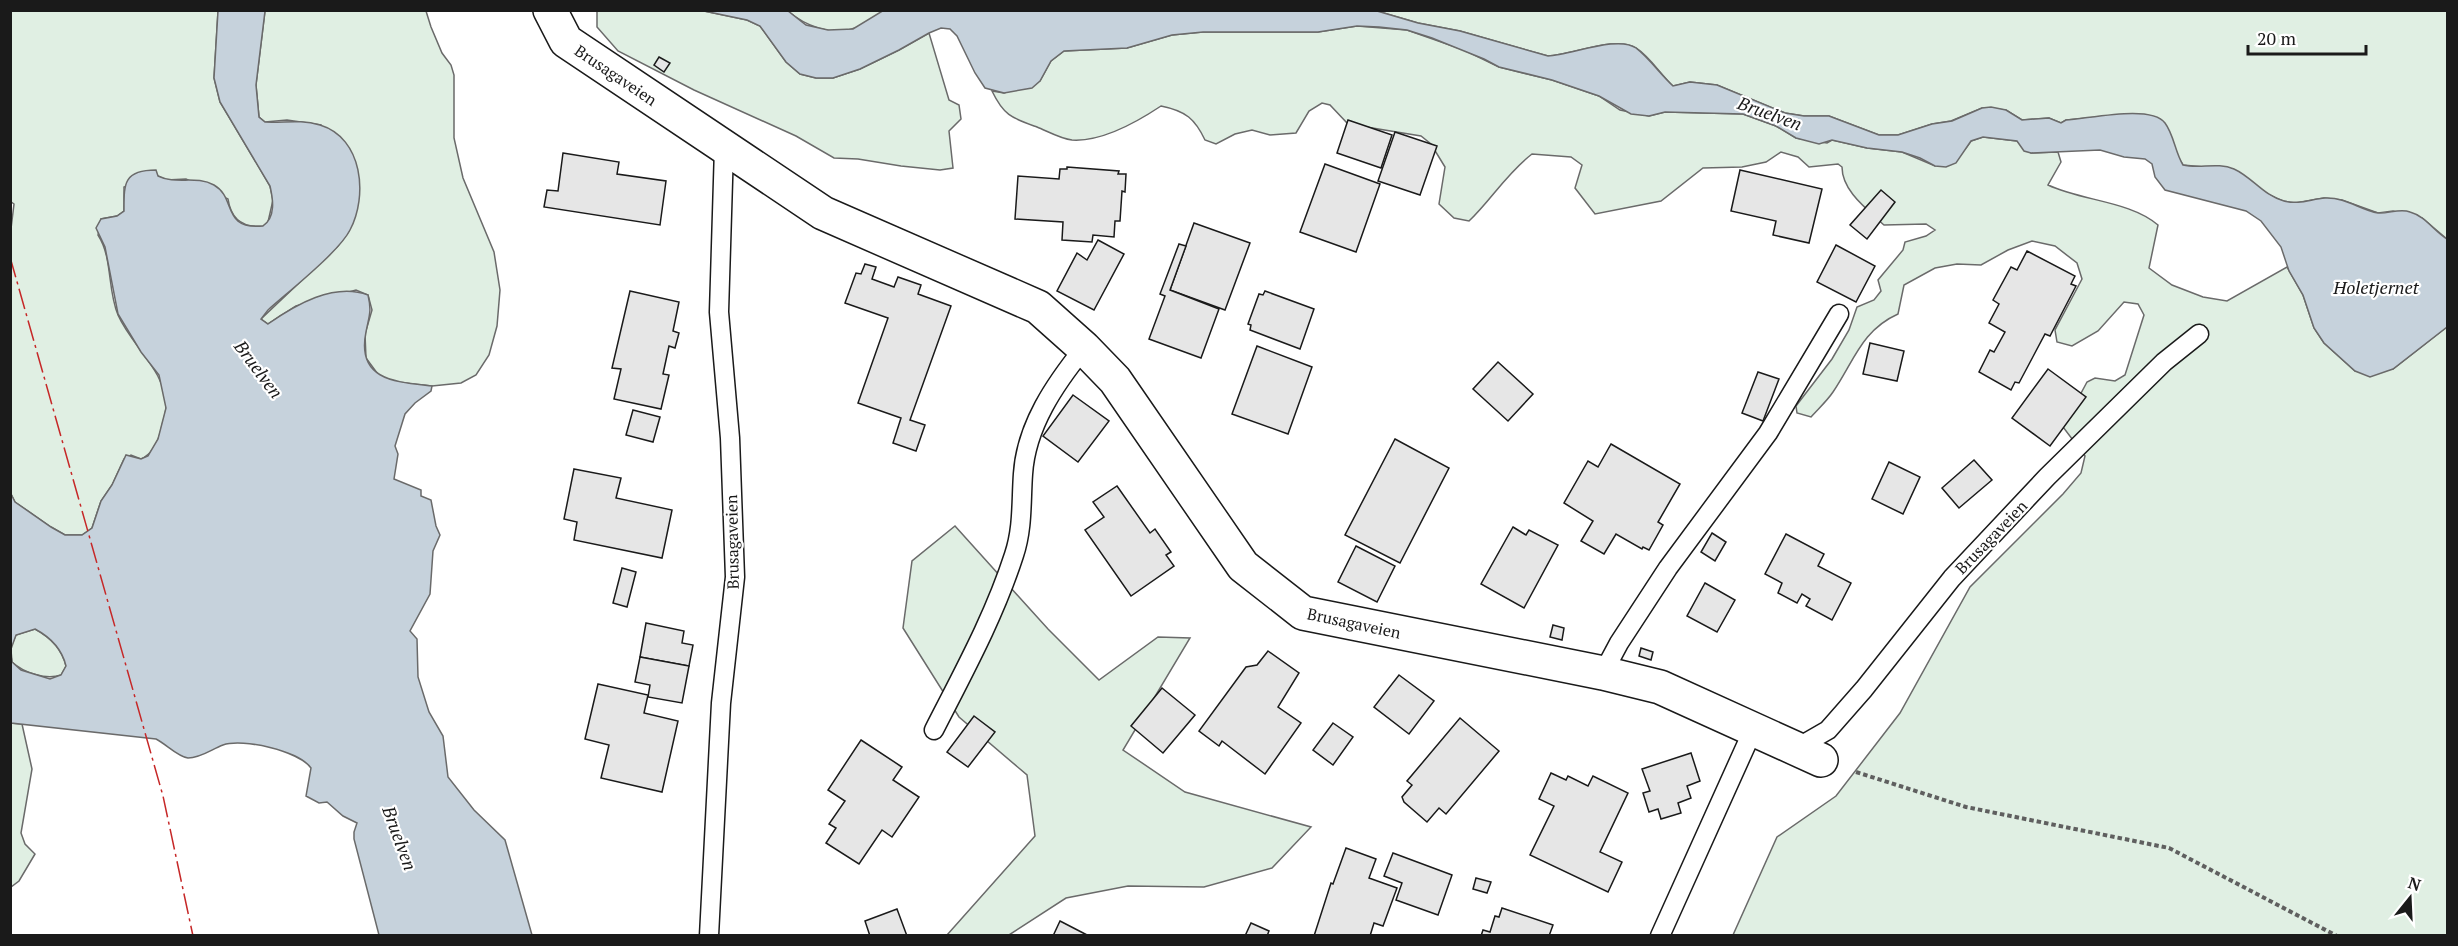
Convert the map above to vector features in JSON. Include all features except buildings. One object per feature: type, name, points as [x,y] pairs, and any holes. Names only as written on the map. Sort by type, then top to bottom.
[{"type":"street","name":"Brusagaveien","points":[[550,10],[566,41],[823,213],[1038,307],[1084,348],[1115,380],[1243,566],[1303,614],[1603,673],[1660,687],[1808,754]]},
{"type":"lane","name":"Brusagaveien","points":[[709,936],[721,703],[735,577],[730,438],[719,312],[724,148]]},
{"type":"lane","points":[[1603,673],[1619,643],[1668,568],[1768,433],[1839,314]]},
{"type":"lane","name":"Brusagaveien","points":[[1808,754],[1864,689],[1952,578],[2047,477],[2147,378],[2199,334]]},
{"type":"lane","points":[[934,730],[989,621],[1015,555],[1022,521],[1023,472],[1033,428],[1047,399],[1084,348]]},
{"type":"lane","points":[[1660,936],[1753,730]]},
{"type":"path","points":[[1808,754],[1966,807],[2169,848],[2337,936]]},
{"type":"green space","points":[[11,11],[218,11],[214,78],[220,102],[270,186],[273,200],[268,222],[263,226],[244,224],[235,217],[228,199],[186,179],[166,180],[158,176],[124,187],[124,211],[117,216],[101,219],[98,235],[106,254],[112,295],[118,315],[155,370],[165,394],[166,407],[160,434],[154,447],[141,459],[131,455],[124,459],[112,485],[101,501],[92,528],[82,535],[65,535],[51,527],[15,502],[11,494],[10,237],[14,204],[10,201]]},
{"type":"green space","points":[[265,11],[426,11],[442,53],[451,65],[454,75],[454,138],[463,178],[494,252],[500,290],[497,326],[489,355],[476,375],[461,383],[432,386],[398,382],[380,377],[366,358],[365,334],[372,310],[368,295],[356,290],[296,306],[268,324],[261,319],[338,246],[349,231],[321,125],[287,120],[265,122],[259,117],[256,85]]},
{"type":"green space","points":[[597,11],[704,11],[747,20],[760,26],[786,62],[800,74],[816,78],[833,78],[860,69],[929,33],[949,100],[959,105],[961,119],[949,131],[953,168],[940,170],[834,158],[796,136],[694,90],[618,51],[597,27]]},
{"type":"green space","points":[[788,11],[884,11],[855,28],[837,31],[810,25]]},
{"type":"green space","points":[[1377,11],[2447,11],[2447,239],[2422,218],[2393,211],[2378,213],[2342,200],[2324,198],[2295,203],[2283,201],[2265,193],[2235,170],[2183,165],[2176,154],[2171,136],[2131,114],[2066,120],[2061,123],[2049,118],[2022,120],[2006,110],[1982,108],[1951,121],[1932,124],[1898,135],[1879,135],[1829,116],[1785,113],[1717,85],[1690,82],[1673,86],[1641,52],[1627,45],[1606,45],[1548,56]]},
{"type":"green space","points":[[1357,26],[1407,30],[1464,50],[1499,67],[1552,80],[1599,96],[1620,110],[1649,116],[1665,112],[1743,114],[1776,126],[1796,138],[1827,143],[1832,140],[1867,148],[1902,152],[1935,166],[1966,148],[1971,141],[1983,137],[2017,141],[2031,153],[2058,152],[2061,162],[2048,185],[2134,211],[2158,225],[2149,268],[2172,285],[2203,297],[2227,301],[2287,267],[2303,295],[2314,328],[2324,343],[2355,371],[2393,369],[2447,327],[2447,935],[1733,935],[1777,837],[1836,796],[1900,713],[1970,587],[2081,473],[2085,456],[2063,427],[2087,382],[2095,378],[2115,381],[2125,375],[2144,315],[2138,304],[2124,302],[2098,331],[2072,346],[2057,342],[2055,330],[2082,279],[2077,263],[2055,246],[2032,241],[2008,250],[1981,265],[1957,264],[1935,268],[1904,285],[1898,314],[1886,321],[1867,338],[1833,392],[1811,417],[1797,413],[1796,406],[1832,359],[1849,330],[1857,307],[1874,300],[1881,291],[1878,280],[1903,250],[1905,242],[1926,236],[1935,230],[1926,224],[1884,225],[1851,192],[1843,176],[1842,167],[1838,164],[1809,167],[1798,157],[1781,152],[1766,162],[1742,167],[1703,168],[1661,201],[1595,214],[1575,188],[1582,165],[1571,157],[1532,154],[1469,221],[1454,218],[1439,204],[1445,167],[1431,144],[1421,136],[1348,124],[1330,105],[1322,103],[1309,111],[1296,133],[1270,135],[1252,130],[1235,134],[1216,144],[1205,140],[1189,117],[1177,110],[1161,106],[1107,134],[1095,138],[1072,140],[1059,137],[1010,115],[992,91],[1004,93],[1040,81],[1051,61],[1064,51],[1127,48],[1172,35],[1203,32],[1318,32]]},
{"type":"green space","points":[[955,526],[1048,629],[1099,680],[1158,637],[1190,638],[1123,750],[1185,792],[1311,827],[1272,868],[1204,887],[1128,886],[1066,898],[1009,935],[947,935],[1035,836],[1027,775],[959,717],[903,628],[912,561]]},
{"type":"green space","points":[[35,629],[46,636],[62,654],[66,666],[61,675],[49,677],[35,674],[12,662],[10,649],[16,635]]},
{"type":"green space","points":[[10,723],[22,724],[32,769],[21,833],[25,844],[35,854],[19,881],[11,887]]},
{"type":"water","points":[[884,10],[1377,11],[1548,56],[1606,45],[1628,45],[1641,52],[1673,86],[1690,82],[1717,85],[1785,113],[1829,116],[1879,135],[1898,135],[1932,124],[1952,121],[1982,108],[1991,107],[2006,110],[2022,120],[2049,118],[2061,123],[2066,120],[2118,114],[2147,114],[2158,117],[2165,123],[2183,165],[2221,166],[2234,169],[2270,195],[2284,201],[2300,202],[2333,198],[2378,213],[2406,211],[2420,217],[2447,239],[2447,327],[2393,369],[2370,377],[2355,371],[2324,343],[2314,328],[2303,295],[2289,271],[2281,247],[2261,221],[2246,211],[2165,190],[2155,177],[2152,164],[2145,159],[2124,157],[2100,150],[2031,153],[2024,151],[2017,141],[1983,137],[1971,141],[1956,163],[1946,167],[1935,166],[1902,152],[1867,148],[1832,140],[1819,144],[1796,138],[1776,126],[1743,114],[1665,112],[1649,116],[1631,114],[1599,96],[1552,80],[1499,67],[1432,38],[1407,30],[1379,27],[1357,26],[1318,32],[1203,32],[1172,35],[1127,48],[1064,51],[1051,61],[1040,81],[1032,88],[1004,93],[985,88],[957,36],[950,29],[941,28],[860,69],[833,78],[816,78],[800,74],[786,62],[760,26],[747,20],[704,11],[788,11],[806,25],[828,30],[853,29]]},
{"type":"water","name":"Bruelven","points":[[218,11],[265,11],[256,85],[259,117],[265,122],[312,123],[334,132],[345,142],[358,170],[359,201],[350,230],[324,260],[261,319],[268,324],[303,303],[329,293],[342,291],[368,295],[370,310],[365,348],[367,361],[373,370],[393,380],[432,386],[431,391],[405,414],[395,446],[398,454],[394,479],[421,490],[421,496],[431,500],[440,535],[433,551],[430,594],[410,631],[417,639],[418,677],[429,712],[443,736],[448,777],[474,810],[505,840],[532,935],[379,935],[354,839],[357,823],[343,816],[327,802],[319,803],[306,796],[311,768],[305,762],[283,751],[232,743],[197,757],[188,758],[156,739],[11,723],[11,650],[12,662],[21,670],[50,679],[61,675],[66,666],[55,644],[35,629],[16,635],[11,649],[11,494],[15,502],[51,527],[65,535],[82,535],[92,528],[101,501],[112,485],[126,455],[141,459],[148,456],[158,439],[166,408],[159,375],[141,352],[118,314],[105,247],[96,228],[101,219],[117,216],[124,211],[125,186],[131,176],[156,170],[158,176],[165,179],[200,181],[214,185],[221,191],[231,212],[241,223],[263,226],[272,213],[273,202],[270,186],[220,102],[214,78]]},
{"type":"power","points":[[10,257],[163,796],[193,936]]},
{"type":"water label","name":"Holetjernet","points":[[2376,287]]}]
